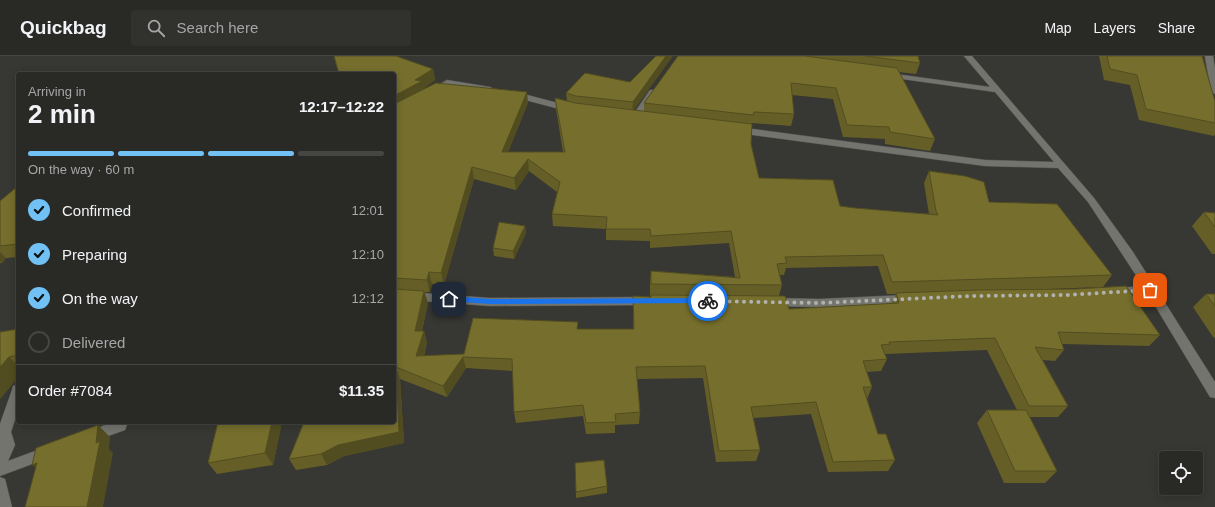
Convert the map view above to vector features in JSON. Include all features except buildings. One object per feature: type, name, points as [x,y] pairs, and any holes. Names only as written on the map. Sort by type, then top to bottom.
[{"type":"street","points":[[968,56],[1091,200],[1129,255],[1215,393]]},
{"type":"street","points":[[1209,56],[1215,92]]},
{"type":"street","points":[[881,75],[996,90]]},
{"type":"street","points":[[425,96],[450,82],[499,91],[576,111]]},
{"type":"street","points":[[635,118],[657,87]]},
{"type":"street","points":[[725,129],[985,164],[1061,165]]},
{"type":"street","points":[[1104,292],[1150,290]]},
{"type":"street","points":[[396,295],[490,302],[656,301]]},
{"type":"street","points":[[764,302],[819,303],[918,298]]},
{"type":"street","points":[[0,464],[8,445],[4,432],[16,396]]},
{"type":"street","points":[[78,441],[120,426],[120,424]]},
{"type":"street","points":[[0,470],[57,449]]},
{"type":"street","points":[[0,484],[5,507]]},
{"type":"way so far","points":[[708,301],[819,303],[971,296],[1067,295],[1150,290]]},
{"type":"route","points":[[449,299],[490,302],[708,301]]}]
